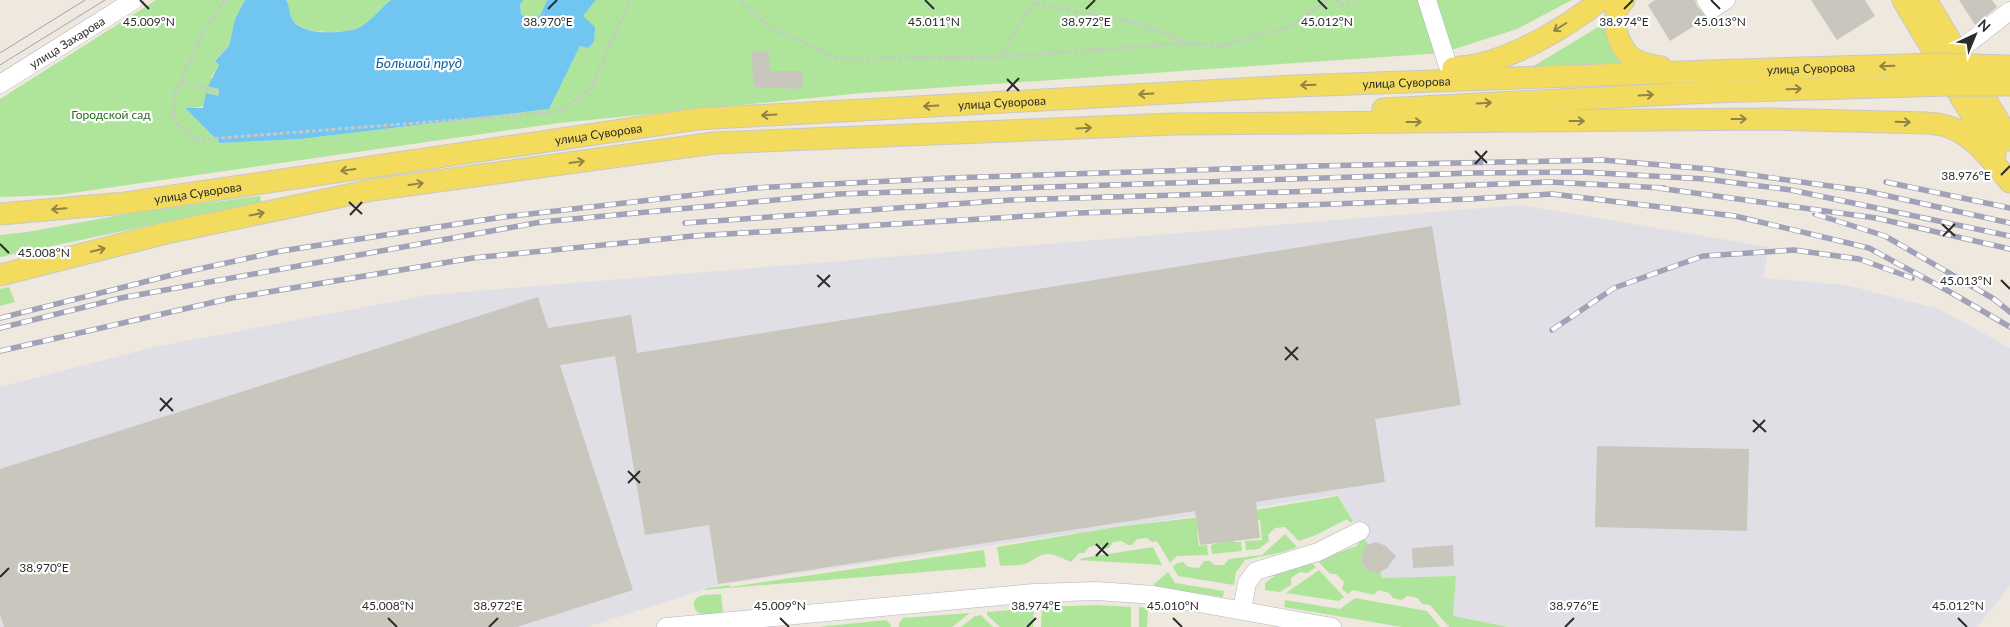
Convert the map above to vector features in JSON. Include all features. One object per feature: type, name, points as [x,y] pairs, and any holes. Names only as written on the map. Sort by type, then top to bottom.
[{"type":"main road","points":[[1357,84],[1481,64],[1519,49],[1554,31],[1601,0]]},
{"type":"main road","points":[[1624,0],[1616,12],[1615,20],[1617,32],[1629,56],[1640,62],[1683,72]]},
{"type":"main road","points":[[1904,0],[2010,181]]},
{"type":"main road","points":[[1926,0],[2010,140]]},
{"type":"main road","name":"улица Суворова","points":[[0,214],[125,203],[698,119],[1295,86],[1904,65],[2010,66]]},
{"type":"main road","name":"улица Суворова","points":[[1173,124],[1304,113],[1711,92],[1949,84],[2010,86]]},
{"type":"main road","points":[[1986,98],[2010,112]]},
{"type":"main road","name":"улица Суворова","points":[[0,275],[166,233],[372,190],[714,143],[1173,124],[1773,119],[1927,123],[1947,126],[1962,134],[1989,158],[2010,181]]},
{"type":"street","name":"улица Захарова","points":[[0,84],[134,0]]},
{"type":"street","points":[[1427,0],[1449,69]]},
{"type":"street","points":[[1706,0],[1712,9],[1726,0]]},
{"type":"street","points":[[1958,51],[2010,11]]},
{"type":"street","points":[[1242,610],[1247,583],[1256,571],[1318,552],[1360,531]]},
{"type":"street","points":[[666,627],[1043,593],[1097,592],[1154,595],[1242,610],[1293,623],[1332,627]]},
{"type":"path","points":[[225,0],[205,29],[175,93],[173,120],[197,140],[558,112],[590,90],[630,0]]},
{"type":"path","points":[[742,0],[742,3],[771,28],[839,59],[999,57],[1188,43],[1222,46],[1291,26],[1328,0]]},
{"type":"path","points":[[1335,0],[1342,4],[1353,0]]},
{"type":"path","points":[[999,57],[1032,1],[1138,23],[1188,43]]},
{"type":"path","points":[[181,80],[216,92]]},
{"type":"shaded area","points":[[1520,205],[1769,247],[1763,278],[1846,285],[1939,309],[2010,348],[2010,586],[1977,627],[1509,627],[1453,616],[1456,576],[1382,578],[1368,544],[1338,495],[718,585],[587,627],[0,627],[0,387],[154,347],[428,295]]},
{"type":"green space","name":"Городской сад","points":[[156,0],[245,0],[235,19],[229,46],[215,60],[219,65],[211,78],[220,89],[218,95],[215,100],[207,105],[197,108],[185,108],[220,143],[301,139],[549,109],[580,46],[583,16],[596,0],[1572,0],[1517,29],[1442,53],[862,93],[559,123],[58,195],[0,197],[0,99]]},
{"type":"green space","points":[[286,0],[391,0],[358,28],[323,32],[304,28],[297,24],[292,19]]},
{"type":"green space","points":[[524,0],[547,0],[540,16],[534,18],[521,15],[520,4]]},
{"type":"green space","points":[[1608,21],[1627,64],[1532,67]]},
{"type":"green space","points":[[260,196],[261,202],[0,257],[0,235],[27,232],[137,212]]},
{"type":"green space","points":[[9,287],[15,302],[0,306],[0,289]]},
{"type":"green space","points":[[1338,496],[1353,521],[1350,523],[1347,519],[1318,534],[1299,541],[1285,527],[1275,528],[1268,535],[1269,541],[1259,549],[1246,550],[1245,541],[1262,540],[1260,520],[1232,523],[1234,542],[1241,542],[1242,551],[1212,554],[1211,545],[1218,543],[1215,526],[1197,529],[1199,546],[1207,545],[1208,555],[1177,556],[1170,563],[1157,541],[1152,542],[1147,538],[1137,539],[1132,545],[1122,541],[1113,542],[1109,548],[1104,549],[1099,545],[1089,547],[1084,553],[1079,553],[1071,562],[1055,555],[1045,554],[1024,564],[1000,566],[997,547],[1116,527],[1244,512]]},
{"type":"green space","points":[[1285,534],[1297,547],[1245,560],[1236,572],[1234,585],[1178,576],[1173,567],[1177,563],[1183,562],[1188,567],[1199,568],[1204,561],[1210,561],[1214,565],[1224,565],[1229,559],[1262,555]]},
{"type":"green space","points":[[1363,536],[1368,544],[1361,558],[1363,565],[1368,571],[1380,572],[1382,578],[1456,576],[1453,616],[1508,627],[1449,627],[1430,605],[1422,604],[1418,598],[1407,596],[1402,600],[1393,598],[1389,593],[1378,590],[1374,595],[1353,590],[1348,594],[1342,589],[1344,582],[1336,574],[1330,574],[1317,560],[1357,546]]},
{"type":"green space","points":[[1153,547],[1162,565],[1079,560],[1083,558]]},
{"type":"green space","points":[[984,550],[986,567],[704,590],[729,585],[730,587]]},
{"type":"green space","points":[[1312,563],[1316,567],[1307,573],[1300,572],[1291,578],[1291,585],[1280,592],[1265,590],[1265,583],[1276,575]]},
{"type":"green space","points":[[1319,570],[1344,597],[1339,601],[1286,593]]},
{"type":"green space","points":[[1168,572],[1175,583],[1224,591],[1223,597],[1155,587],[1154,584]]},
{"type":"green space","points":[[721,594],[723,612],[702,614],[696,611],[694,602],[697,598],[705,595]]},
{"type":"green space","points":[[1355,598],[1427,611],[1440,627],[1402,627],[1284,607],[1285,600],[1340,609]]},
{"type":"green space","points":[[1098,605],[1131,607],[1131,627],[1041,627],[1042,607]]},
{"type":"green space","points":[[1139,607],[1148,608],[1147,627],[1139,627]]},
{"type":"green space","points":[[1034,608],[1033,627],[1000,627],[987,615],[987,612]]},
{"type":"green space","points":[[970,613],[952,627],[899,627],[899,623],[903,618]]},
{"type":"green space","points":[[981,615],[993,627],[961,627],[975,616]]},
{"type":"green space","points":[[886,620],[891,627],[818,627]]},
{"type":"water","name":"Большой пруд","points":[[245,0],[286,0],[292,19],[297,25],[313,31],[343,32],[362,26],[391,0],[524,0],[520,4],[521,15],[534,18],[540,16],[547,0],[596,0],[583,16],[595,27],[594,42],[588,48],[580,46],[549,109],[301,139],[220,143],[185,108],[203,108],[206,93],[218,96],[219,89],[208,86],[219,65],[215,61],[229,46],[235,19]]},
{"type":"building","points":[[1655,0],[1695,0],[1697,6],[1707,18],[1670,41],[1648,5]]},
{"type":"building","points":[[1811,0],[1865,0],[1875,16],[1837,40]]},
{"type":"building","points":[[1959,0],[1992,0],[1997,7],[1975,25]]},
{"type":"building","points":[[751,51],[769,52],[770,71],[803,71],[802,89],[754,87]]},
{"type":"building","points":[[1432,226],[1461,405],[1375,419],[1385,482],[1256,502],[1260,538],[1200,545],[1195,511],[718,584],[709,525],[645,535],[615,356],[560,365],[633,590],[517,627],[4,627],[0,615],[0,469],[538,297],[548,328],[631,315],[637,353]]},
{"type":"building","points":[[1597,446],[1749,449],[1747,531],[1595,527]]},
{"type":"building","points":[[1376,542],[1386,546],[1396,556],[1387,568],[1378,573],[1368,571],[1362,564],[1361,559],[1366,545]]},
{"type":"building","points":[[1453,545],[1454,566],[1413,568],[1412,548]]},
{"type":"tram line","points":[[0,53],[85,0]]},
{"type":"tram line","points":[[0,65],[105,0]]},
{"type":"railway","points":[[0,318],[176,274],[281,251],[503,217],[754,188],[950,178],[1315,166],[1602,160],[1709,169],[1866,191],[2010,223]]},
{"type":"railway","points":[[0,328],[121,298],[541,222],[838,194],[1473,173],[1581,172],[1705,179],[1791,190],[2010,236]]},
{"type":"railway","points":[[685,223],[1011,200],[1550,182],[1664,188]]},
{"type":"railway","points":[[1886,182],[2010,208]]},
{"type":"railway","points":[[1658,188],[1876,218],[2010,249]]},
{"type":"railway","points":[[0,351],[232,298],[473,258],[693,236],[1079,213],[1470,199],[1552,194],[1735,216],[1869,248],[2010,327]]},
{"type":"railway","points":[[1815,214],[1885,236],[1994,299],[2010,312]]},
{"type":"railway","points":[[1552,330],[1614,288],[1703,256],[1794,250],[1859,259],[1912,278]]}]
